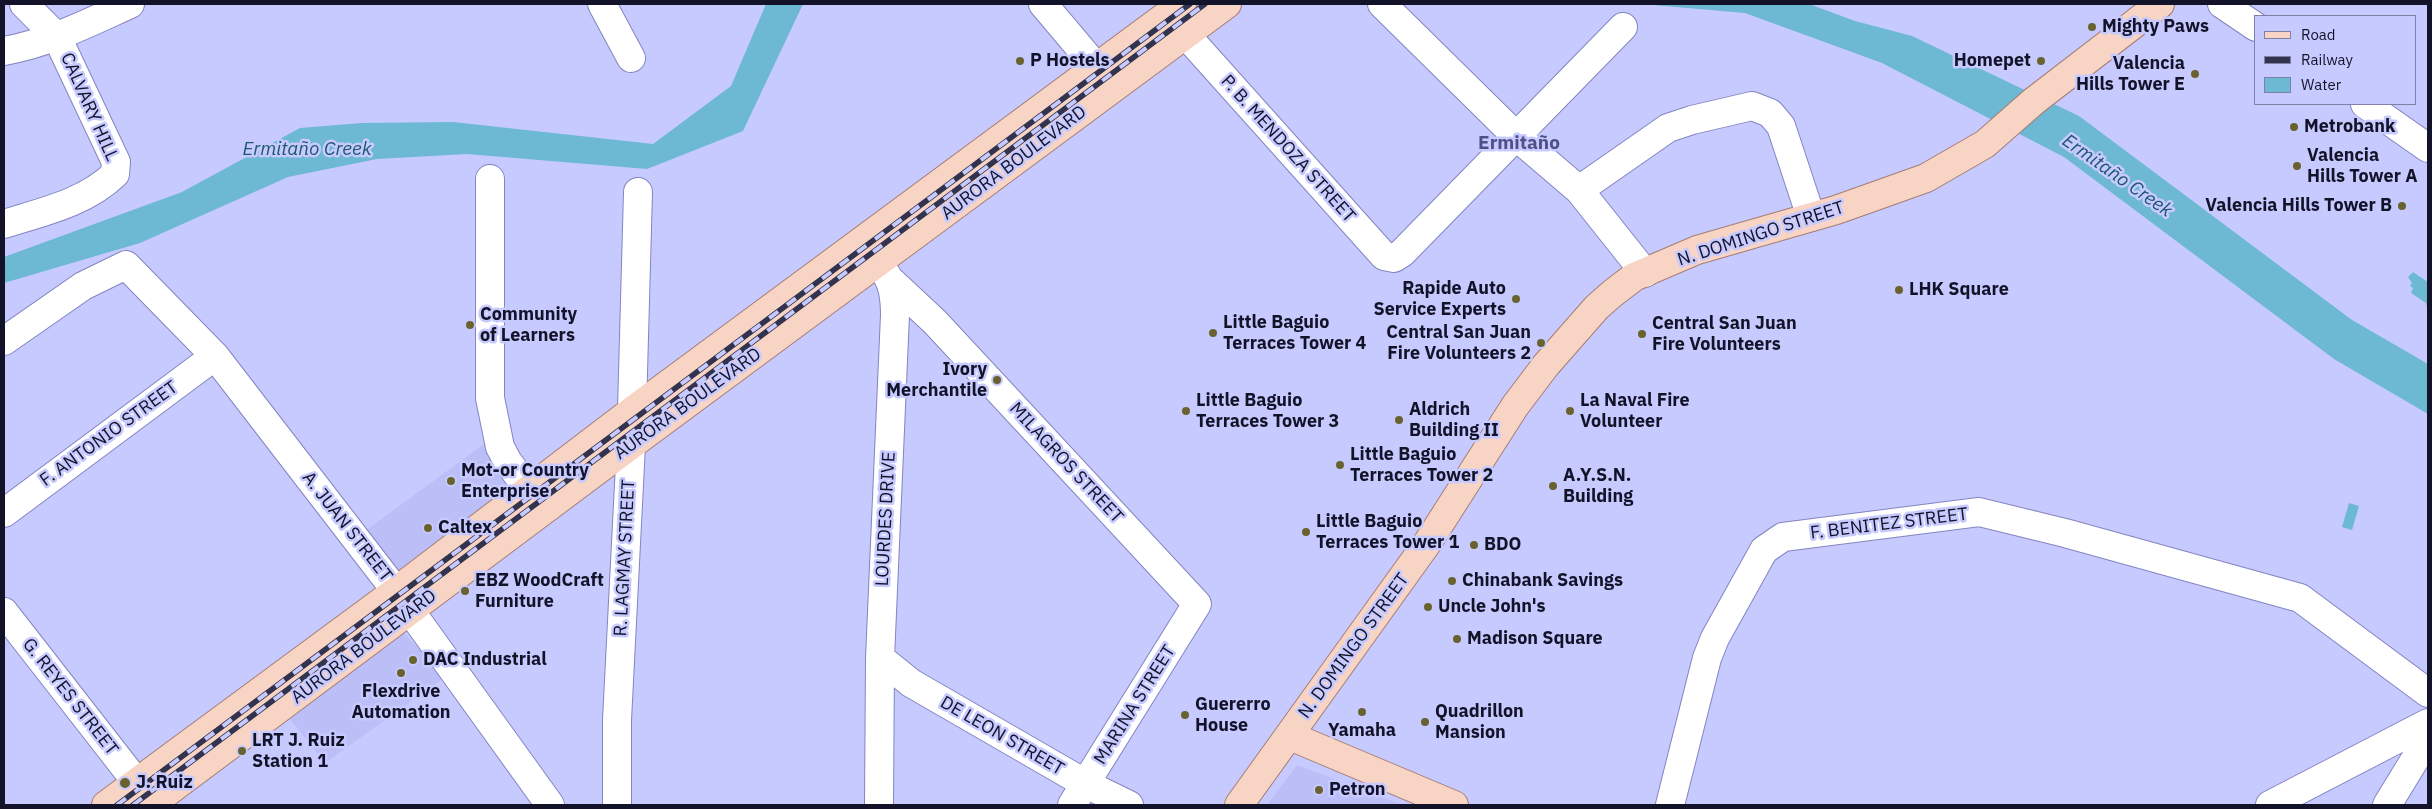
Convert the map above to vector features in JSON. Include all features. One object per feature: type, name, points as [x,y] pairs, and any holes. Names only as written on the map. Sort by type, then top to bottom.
[{"type":"main road","name":"AURORA BOULEVARD","points":[[404,601],[528,490],[1182,4]]},
{"type":"main road","name":"AURORA BOULEVARD","points":[[106,805],[148,799],[404,601],[884,272],[1022,157],[1227,4]]},
{"type":"main road","name":"N. DOMINGO STREET","points":[[1238,805],[1290,736],[1428,542],[1508,415],[1546,365],[1597,307],[1634,278],[1696,250],[1811,217],[1926,178],[1984,144],[2034,101],[2160,4]]},
{"type":"main road","points":[[1004,136],[1022,157]]},
{"type":"main road","points":[[1290,736],[1454,805]]},
{"type":"street","points":[[24,4],[57,37]]},
{"type":"street","points":[[4,51],[57,37],[130,4]]},
{"type":"street","points":[[602,4],[631,58]]},
{"type":"street","points":[[1043,4],[1097,68]]},
{"type":"street","points":[[1382,4],[1518,137],[1579,190],[1645,273]]},
{"type":"street","points":[[2222,4],[2254,26]]},
{"type":"street","points":[[1518,137],[1623,27]]},
{"type":"street","name":"P. B. MENDOZA STREET","points":[[1186,34],[1384,256],[1394,258],[1402,253],[1518,137]]},
{"type":"street","name":"CALVARY HILL","points":[[4,224],[69,204],[106,183],[115,174],[116,162],[57,37]]},
{"type":"street","points":[[2366,105],[2428,148]]},
{"type":"street","points":[[1579,190],[1668,128],[1692,120],[1752,106],[1770,113],[1781,126],[1811,217]]},
{"type":"street","points":[[490,179],[490,398],[500,447],[528,490]]},
{"type":"street","name":"R. LAGMAY STREET","points":[[617,805],[617,720],[632,411],[638,192]]},
{"type":"street","name":"LOURDES DRIVE","points":[[861,242],[884,272],[895,315],[880,658],[879,805]]},
{"type":"street","name":"A. JUAN STREET","points":[[4,340],[83,286],[126,265],[215,356],[404,601],[550,805]]},
{"type":"street","name":"MILAGROS STREET","points":[[884,272],[935,322],[1197,604]]},
{"type":"street","points":[[895,315],[922,316],[935,322]]},
{"type":"street","name":"F. ANTONIO STREET","points":[[4,513],[215,356]]},
{"type":"street","name":"F. BENITEZ STREET","points":[[1670,805],[1709,651],[1764,550],[1783,538],[1979,512],[1988,514],[2300,598],[2428,693]]},
{"type":"street","name":"MARINA STREET","points":[[1079,795],[1197,604]]},
{"type":"street","name":"G. REYES STREET","points":[[4,612],[148,799]]},
{"type":"street","name":"DE LEON STREET","points":[[880,658],[911,683],[1079,795],[1129,805]]},
{"type":"street","points":[[2270,805],[2428,723]]},
{"type":"street","points":[[2387,805],[2428,738]]},
{"type":"shaded area","points":[[484,444],[515,486],[392,576],[361,534]]},
{"type":"shaded area","points":[[404,633],[445,677],[325,763],[290,719]]},
{"type":"shaded area","name":"Petron","points":[[1297,765],[1400,804],[1267,805]]},
{"type":"water","name":"Ermitaño Creek","points":[[766,4],[803,4],[743,131],[647,169],[467,154],[377,159],[288,177],[140,243],[4,283],[4,257],[182,192],[300,128],[362,123],[453,122],[653,144],[731,86]]},
{"type":"water","name":"Ermitaño Creek","points":[[1641,4],[1809,4],[1855,21],[1912,36],[2079,116],[2352,320],[2428,364],[2428,414],[2334,359],[2064,157],[1882,63],[1745,13]]},
{"type":"water","points":[[2413,272],[2428,282],[2428,311],[2426,303],[2411,293],[2413,288],[2410,286],[2412,283],[2408,277]]},
{"type":"water","points":[[2349,503],[2359,506],[2352,530],[2342,527]]},
{"type":"railway","points":[[117,805],[1190,4]]},
{"type":"railway","points":[[133,805],[1205,4]]},
{"type":"place","name":"Mighty Paws","points":[[2092,27]]},
{"type":"place","name":"P Hostels","points":[[1020,61]]},
{"type":"place","name":"Homepet","points":[[2041,61]]},
{"type":"place","name":"Valencia Hills Tower E","points":[[2195,74]]},
{"type":"place","name":"Metrobank","points":[[2294,127]]},
{"type":"place","name":"Valencia Hills Tower A","points":[[2297,166]]},
{"type":"place","name":"Valencia Hills Tower B","points":[[2402,206]]},
{"type":"place","name":"LHK Square","points":[[1899,290]]},
{"type":"place","name":"Rapide Auto Service Experts","points":[[1516,299]]},
{"type":"place","name":"Community of Learners","points":[[470,325]]},
{"type":"place","name":"Little Baguio Terraces Tower 4","points":[[1213,333]]},
{"type":"place","name":"Central San Juan Fire Volunteers","points":[[1642,334]]},
{"type":"place","name":"Central San Juan Fire Volunteers 2","points":[[1541,343]]},
{"type":"place","name":"Ivory Merchantile","points":[[997,380]]},
{"type":"place","name":"Little Baguio Terraces Tower 3","points":[[1186,411]]},
{"type":"place","name":"La Naval Fire Volunteer","points":[[1570,411]]},
{"type":"place","name":"Aldrich Building II","points":[[1399,420]]},
{"type":"place","name":"Little Baguio Terraces Tower 2","points":[[1340,465]]},
{"type":"place","name":"Mot-or Country Enterprise","points":[[451,481]]},
{"type":"place","name":"A.Y.S.N. Building","points":[[1553,486]]},
{"type":"place","name":"Caltex","points":[[428,528]]},
{"type":"place","name":"Little Baguio Terraces Tower 1","points":[[1306,532]]},
{"type":"place","name":"BDO","points":[[1474,545]]},
{"type":"place","name":"Chinabank Savings","points":[[1452,581]]},
{"type":"place","name":"EBZ WoodCraft Furniture","points":[[465,591]]},
{"type":"place","name":"Uncle John's","points":[[1428,607]]},
{"type":"place","name":"Madison Square","points":[[1457,639]]},
{"type":"place","name":"DAC Industrial","points":[[413,660]]},
{"type":"place","name":"Flexdrive Automation","points":[[401,673]]},
{"type":"place","name":"Yamaha","points":[[1362,712]]},
{"type":"place","name":"Guererro House","points":[[1185,715]]},
{"type":"place","name":"Quadrillon Mansion","points":[[1425,722]]},
{"type":"place","name":"LRT J. Ruiz Station 1","points":[[242,751]]},
{"type":"place","name":"J. Ruiz","points":[[125,783]]},
{"type":"place","name":"Petron","points":[[1319,790]]},
{"type":"district","name":"Ermitaño","points":[[1519,144]]}]
